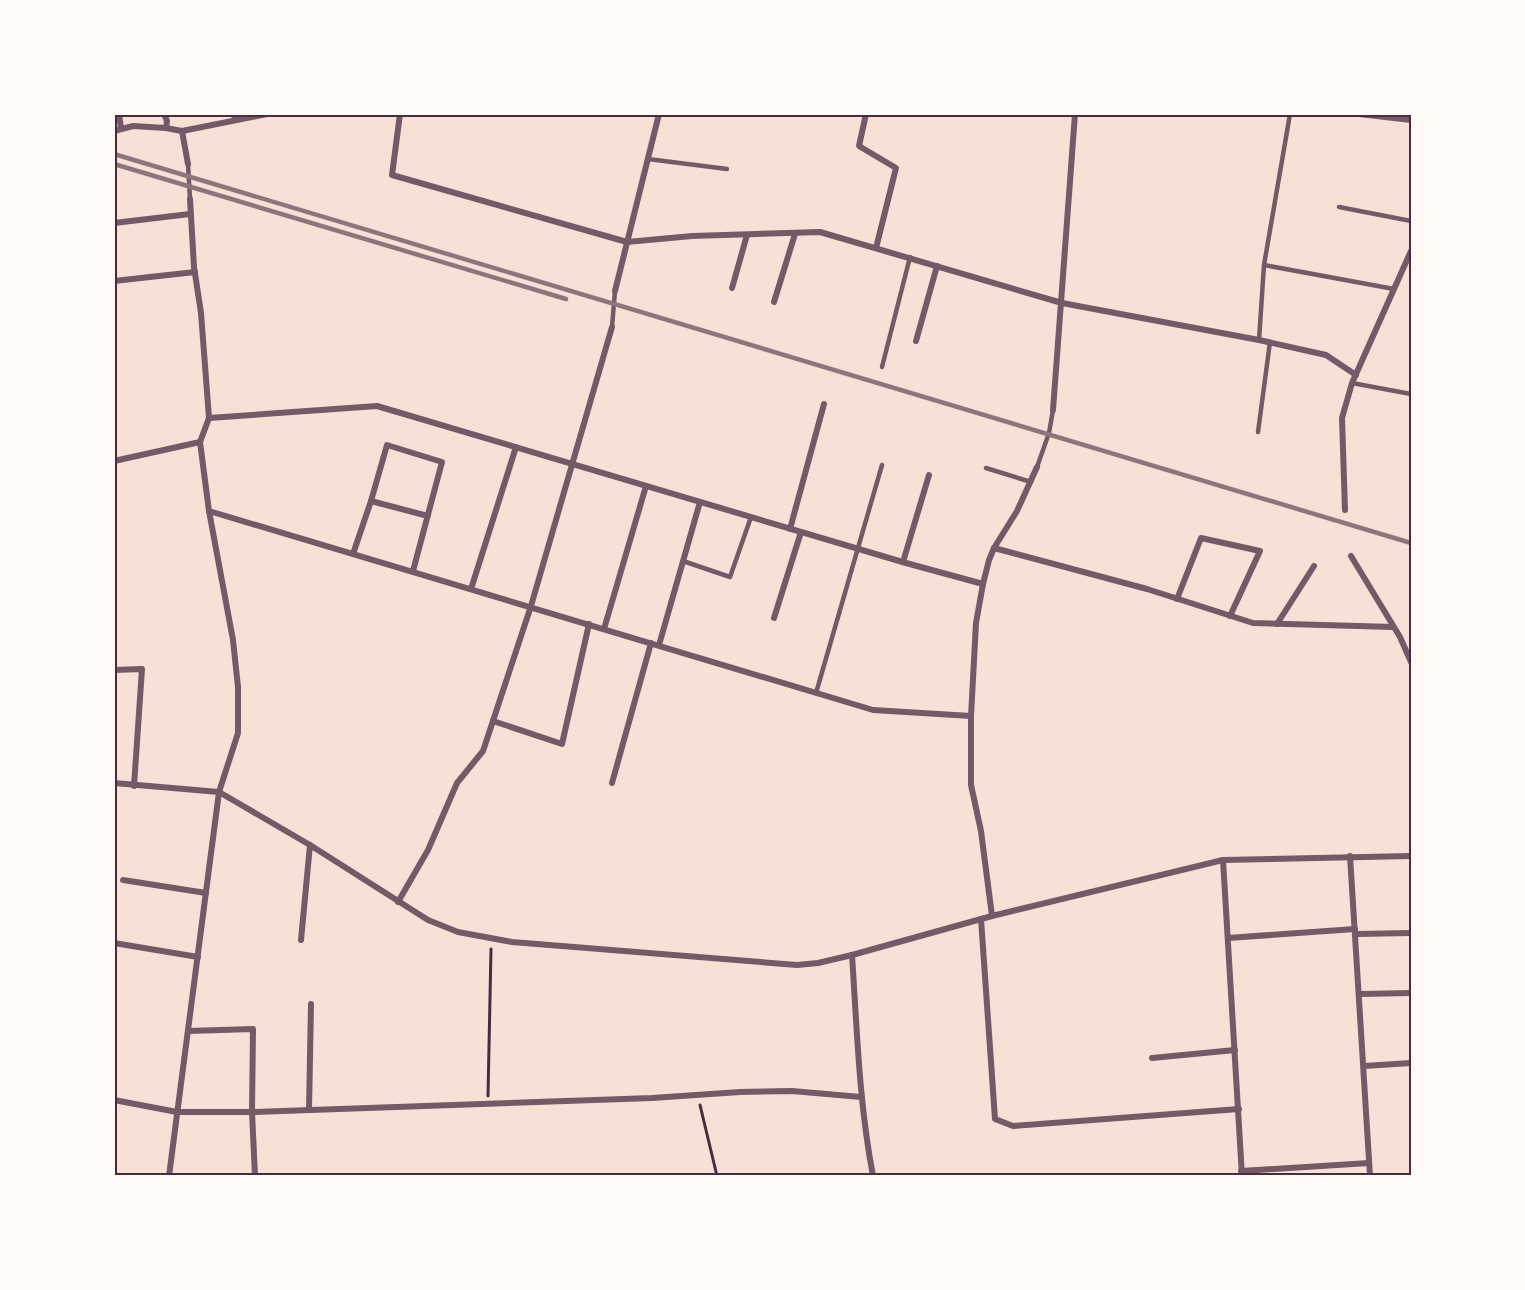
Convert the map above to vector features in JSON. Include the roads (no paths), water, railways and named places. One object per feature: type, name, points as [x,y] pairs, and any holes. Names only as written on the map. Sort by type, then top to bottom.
[{"type":"street","points":[[119,114],[122,128]]},
{"type":"street","points":[[164,114],[167,121],[166,128]]},
{"type":"street","points":[[114,131],[122,128],[166,128],[182,131],[234,117],[267,114]]},
{"type":"street","points":[[400,114],[392,175],[627,242],[692,236],[820,232],[1062,303],[1270,342],[1326,355],[1356,375]]},
{"type":"street","points":[[615,291],[659,114]]},
{"type":"street","points":[[866,114],[859,146],[896,168],[876,248]]},
{"type":"street","points":[[1053,410],[1076,114]]},
{"type":"street","points":[[1359,114],[1411,120]]},
{"type":"street","points":[[182,131],[188,164]]},
{"type":"street","points":[[169,1176],[219,792],[238,733],[238,687],[232,640],[209,511],[200,442],[209,418],[190,199]]},
{"type":"street","points":[[114,223],[190,214]]},
{"type":"street","points":[[774,302],[795,234]]},
{"type":"street","points":[[732,288],[747,235]]},
{"type":"street","points":[[1345,510],[1342,418],[1352,383],[1411,251]]},
{"type":"street","points":[[916,341],[937,266]]},
{"type":"street","points":[[114,281],[195,272]]},
{"type":"street","points":[[398,902],[428,850],[457,783],[483,751],[531,606],[612,327]]},
{"type":"street","points":[[790,529],[824,404]]},
{"type":"street","points":[[209,418],[377,406],[857,549],[983,584]]},
{"type":"street","points":[[114,461],[200,442]]},
{"type":"street","points":[[353,554],[387,445],[442,462],[412,571]]},
{"type":"street","points":[[471,589],[516,447]]},
{"type":"street","points":[[992,916],[981,831],[971,786],[971,716],[976,623],[983,584],[994,548],[1017,512],[1037,467]]},
{"type":"street","points":[[903,562],[929,475]]},
{"type":"street","points":[[604,629],[646,486]]},
{"type":"street","points":[[370,501],[428,516]]},
{"type":"street","points":[[659,645],[700,502]]},
{"type":"street","points":[[209,511],[873,710],[971,716]]},
{"type":"street","points":[[774,618],[801,532]]},
{"type":"street","points":[[1177,598],[1201,537],[1260,550],[1230,616]]},
{"type":"street","points":[[994,548],[1177,598],[1253,623],[1393,627]]},
{"type":"street","points":[[1351,556],[1393,627],[1411,663]]},
{"type":"street","points":[[1277,624],[1314,566]]},
{"type":"street","points":[[493,721],[562,744],[589,624]]},
{"type":"street","points":[[612,783],[651,643]]},
{"type":"street","points":[[114,670],[142,669],[134,786]]},
{"type":"street","points":[[114,783],[219,792],[310,844],[428,920],[458,932],[491,938],[797,965],[852,955],[992,916],[1223,860],[1411,856]]},
{"type":"street","points":[[301,940],[310,844]]},
{"type":"street","points":[[1350,856],[1370,1176]]},
{"type":"street","points":[[1223,860],[1241,1174],[1369,1163]]},
{"type":"street","points":[[123,880],[206,893]]},
{"type":"street","points":[[981,919],[995,1119],[1013,1126],[1239,1109]]},
{"type":"street","points":[[1228,938],[1355,931],[1411,933]]},
{"type":"street","points":[[114,943],[198,957]]},
{"type":"street","points":[[852,955],[861,1097],[873,1176]]},
{"type":"street","points":[[1360,994],[1411,993]]},
{"type":"street","points":[[309,1110],[311,1004]]},
{"type":"street","points":[[188,1030],[253,1029],[252,1112],[255,1176]]},
{"type":"street","points":[[1152,1058],[1235,1050]]},
{"type":"street","points":[[1364,1066],[1411,1063]]},
{"type":"street","points":[[114,1100],[177,1112],[252,1112],[740,1092],[792,1091],[861,1097]]},
{"type":"lane","points":[[1258,340],[1264,265],[1290,114]]},
{"type":"lane","points":[[648,159],[727,169]]},
{"type":"lane","points":[[188,164],[190,199]]},
{"type":"lane","points":[[1339,207],[1411,221]]},
{"type":"lane","points":[[882,367],[910,257]]},
{"type":"lane","points":[[1264,265],[1394,289]]},
{"type":"lane","points":[[612,327],[615,291]]},
{"type":"lane","points":[[1258,432],[1270,342]]},
{"type":"lane","points":[[1352,383],[1411,394]]},
{"type":"lane","points":[[1037,467],[1049,433],[1053,410]]},
{"type":"lane","points":[[816,693],[882,465]]},
{"type":"lane","points":[[986,468],[1031,482]]},
{"type":"lane","points":[[683,561],[730,577],[751,517]]},
{"type":"railway","points":[[114,154],[1411,543]]},
{"type":"railway","points":[[114,164],[566,299]]}]
